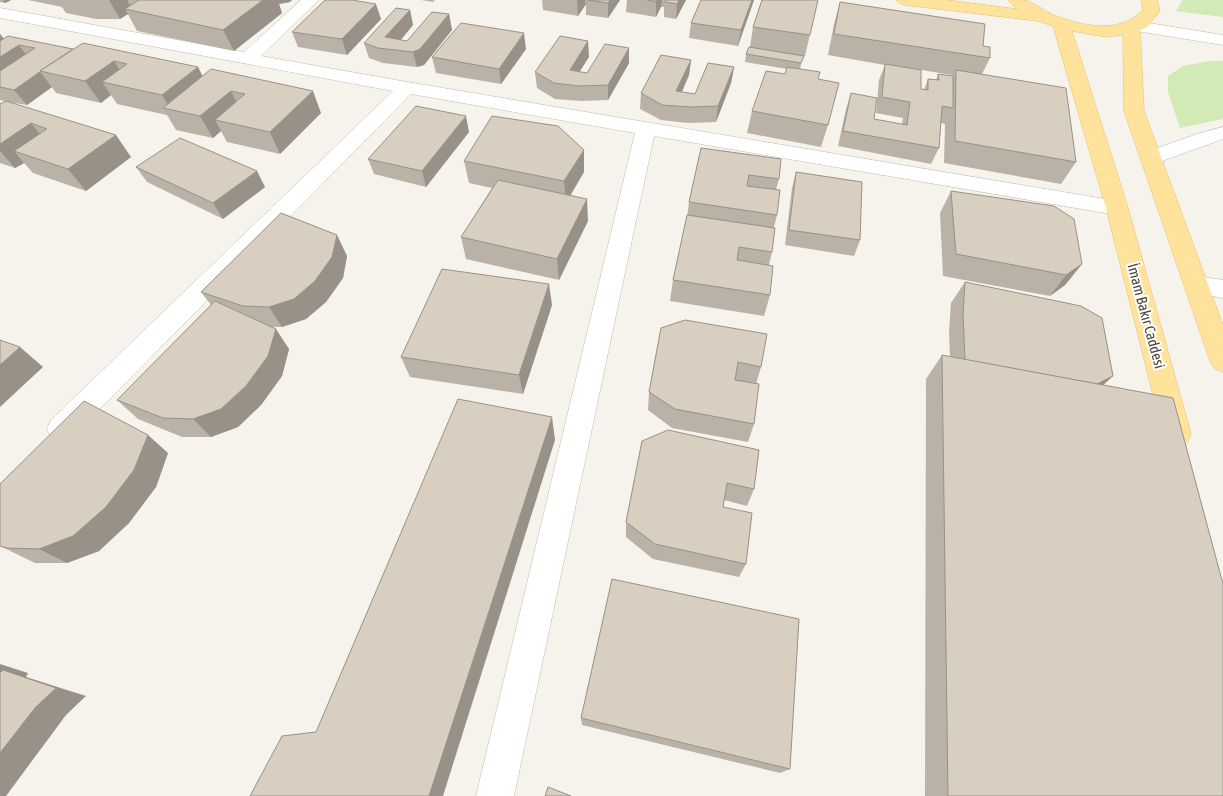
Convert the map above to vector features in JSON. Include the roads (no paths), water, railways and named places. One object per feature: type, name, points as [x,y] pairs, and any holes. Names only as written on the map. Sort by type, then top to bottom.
[{"type":"main road","points":[[905,0],[1051,20],[1098,30],[1133,27],[1147,20],[1152,11],[1149,0]]},
{"type":"main road","points":[[1016,0],[1024,8],[1051,20]]},
{"type":"main road","name":"İmam Bakır Caddesi","points":[[1051,20],[1117,208],[1183,457]]},
{"type":"main road","points":[[1133,27],[1134,111],[1223,361]]},
{"type":"street","points":[[248,58],[311,0]]},
{"type":"street","points":[[0,13],[407,88],[1117,208]]},
{"type":"street","points":[[1133,27],[1223,40]]},
{"type":"street","points":[[42,448],[407,88]]},
{"type":"street","points":[[494,796],[646,127]]},
{"type":"street","points":[[1151,158],[1204,138],[1223,133]]},
{"type":"street","points":[[1197,285],[1223,289]]}]
